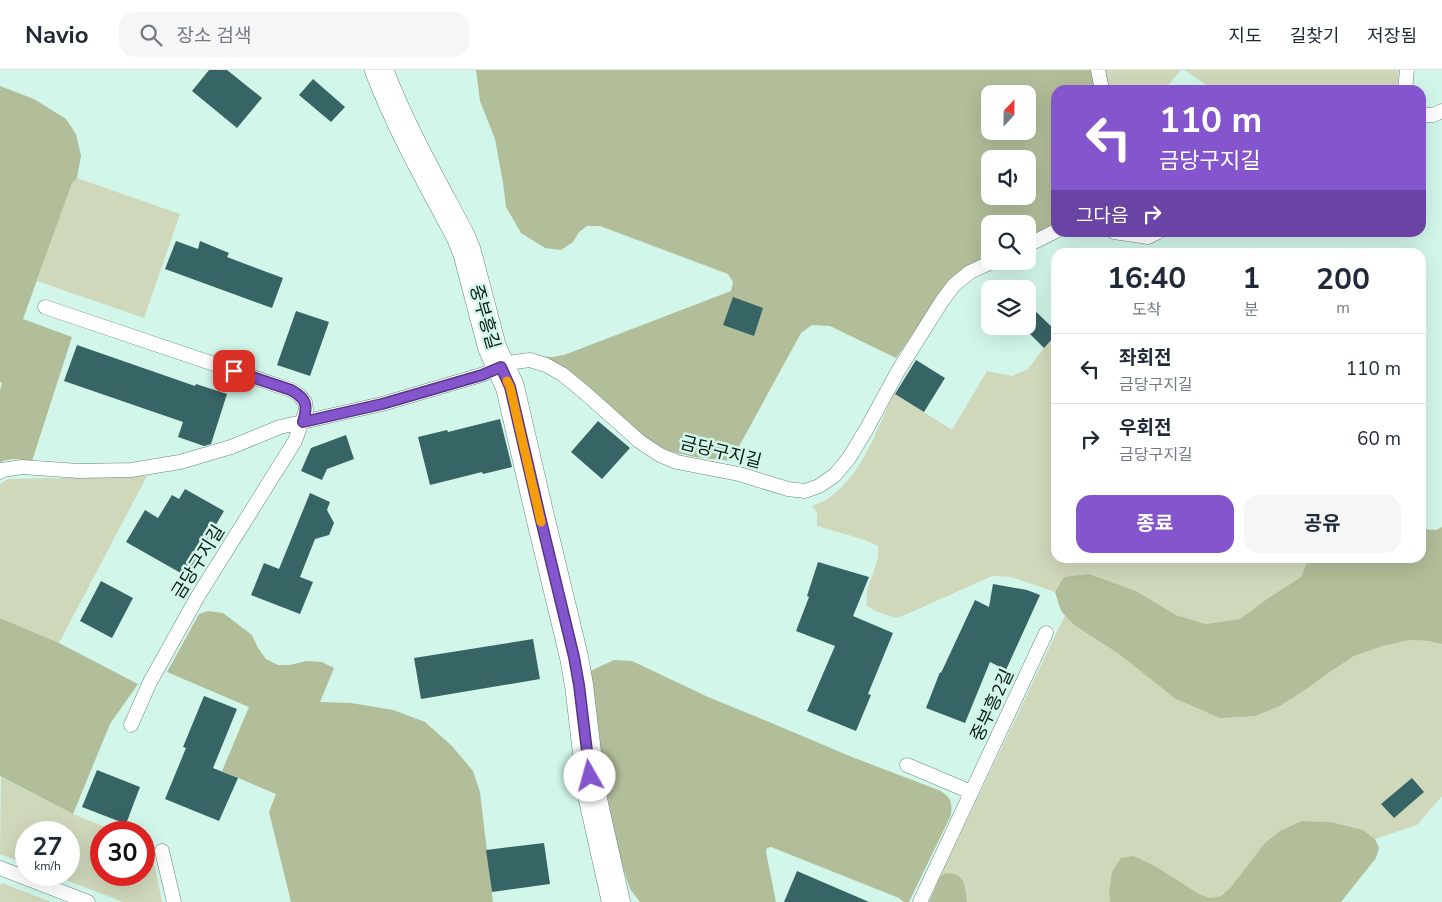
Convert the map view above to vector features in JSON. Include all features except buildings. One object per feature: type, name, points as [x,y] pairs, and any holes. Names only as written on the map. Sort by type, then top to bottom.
[{"type":"street","name":"중부흥길","points":[[379,70],[390,101],[403,128],[461,237],[467,252],[492,347],[510,387],[574,657],[592,795],[616,902]]},
{"type":"lane","points":[[1098,70],[1101,85]]},
{"type":"lane","points":[[1405,85],[1407,70]]},
{"type":"lane","points":[[1426,115],[1433,115],[1442,111]]},
{"type":"lane","points":[[1036,242],[1051,234]]},
{"type":"lane","name":"금당구지길","points":[[0,472],[2,470],[22,467],[79,471],[131,470],[180,462],[231,447],[280,427],[382,404],[482,375],[514,362],[530,360],[546,365],[562,374],[583,390],[638,441],[660,455],[677,462],[739,474],[788,489],[805,491],[819,486],[834,475],[849,458],[898,371],[942,301],[954,285],[970,272],[981,267]]},
{"type":"lane","name":"금당구지길","points":[[45,307],[291,390],[300,395],[305,402],[306,410],[296,441],[198,596],[150,682],[131,725]]},
{"type":"lane","name":"중부흥2길","points":[[920,902],[1046,633]]},
{"type":"lane","points":[[907,765],[971,792]]},
{"type":"lane","points":[[162,852],[174,902]]},
{"type":"lane","points":[[0,868],[88,902]]},
{"type":"green space","points":[[476,70],[1093,70],[1094,85],[1051,85],[1051,225],[1036,234],[1036,215],[981,215],[981,262],[952,278],[896,358],[830,326],[812,325],[801,333],[731,461],[695,457],[668,451],[647,439],[537,356],[552,357],[564,355],[731,291],[733,282],[728,274],[600,226],[587,226],[579,232],[573,242],[561,250],[545,248],[521,233],[506,207],[495,139],[480,101]]},
{"type":"green space","points":[[1104,70],[1181,70],[1168,85],[1107,85]]},
{"type":"green space","points":[[1184,70],[1399,70],[1398,85],[1206,85]]},
{"type":"green space","points":[[0,86],[34,99],[66,119],[76,134],[81,156],[77,178],[72,183],[23,319],[72,337],[32,461],[11,459],[0,463],[0,391],[2,383],[0,382]]},
{"type":"green space","points":[[77,178],[180,214],[144,318],[37,281],[72,182]]},
{"type":"green space","points":[[1051,340],[1051,563],[1307,563],[1301,577],[1240,619],[1206,624],[1176,615],[1136,591],[1064,577],[1055,592],[1011,577],[992,576],[896,618],[875,611],[867,606],[867,591],[877,561],[878,546],[862,539],[817,526],[817,513],[812,506],[826,500],[849,479],[867,452],[894,393],[952,430],[987,371],[1012,376],[1028,369]]},
{"type":"green space","points":[[147,476],[59,643],[0,618],[0,484],[8,479]]},
{"type":"green space","points":[[1442,527],[1442,644],[1410,640],[1383,646],[1354,656],[1280,706],[1255,716],[1220,718],[1176,699],[1119,654],[1074,625],[1061,611],[1055,592],[1064,577],[1089,574],[1136,591],[1176,615],[1206,624],[1240,619],[1301,577],[1307,563],[1426,563],[1426,529],[1436,530]]},
{"type":"green space","points":[[208,611],[223,613],[252,635],[266,659],[278,665],[290,665],[306,661],[322,662],[334,668],[320,702],[351,703],[393,710],[425,722],[452,746],[473,771],[480,792],[493,902],[291,902],[269,812],[276,794],[222,771],[249,707],[167,672],[199,614]]},
{"type":"green space","points":[[1065,615],[1074,625],[1119,654],[1255,716],[1280,706],[1354,656],[1383,646],[1410,640],[1442,644],[1442,796],[1417,825],[1375,839],[1363,830],[1331,822],[1302,821],[1221,896],[1210,898],[1199,894],[1155,866],[1134,856],[1109,894],[1110,902],[967,902],[965,884],[952,873],[945,873],[940,877]]},
{"type":"green space","points":[[0,618],[59,643],[138,684],[110,724],[73,814],[0,776]]},
{"type":"green space","points":[[614,660],[632,661],[708,697],[945,794],[951,801],[951,815],[909,902],[904,902],[899,898],[771,847],[767,848],[766,852],[776,902],[640,902],[630,889],[610,827],[586,673]]},
{"type":"green space","points":[[1,777],[90,821],[90,886],[155,886],[155,867],[162,902],[123,902],[80,885],[80,821],[15,821],[15,860],[0,854]]},
{"type":"green space","points":[[1302,821],[1331,822],[1363,830],[1375,839],[1379,848],[1376,858],[1341,902],[1110,902],[1109,894],[1112,872],[1121,858],[1134,856],[1155,866],[1199,894],[1210,898],[1221,896],[1231,887],[1265,843],[1280,831]]},
{"type":"green space","points":[[945,873],[957,875],[961,878],[965,885],[967,902],[929,902],[940,877]]},
{"type":"green space","points":[[2,883],[51,902],[0,902],[0,886]]},
{"type":"slow traffic","points":[[507,381],[510,387],[541,522]]},
{"type":"route","points":[[234,371],[291,390],[300,395],[305,402],[306,410],[303,422],[382,404],[482,375],[501,367],[510,387],[574,657],[590,776]]}]
